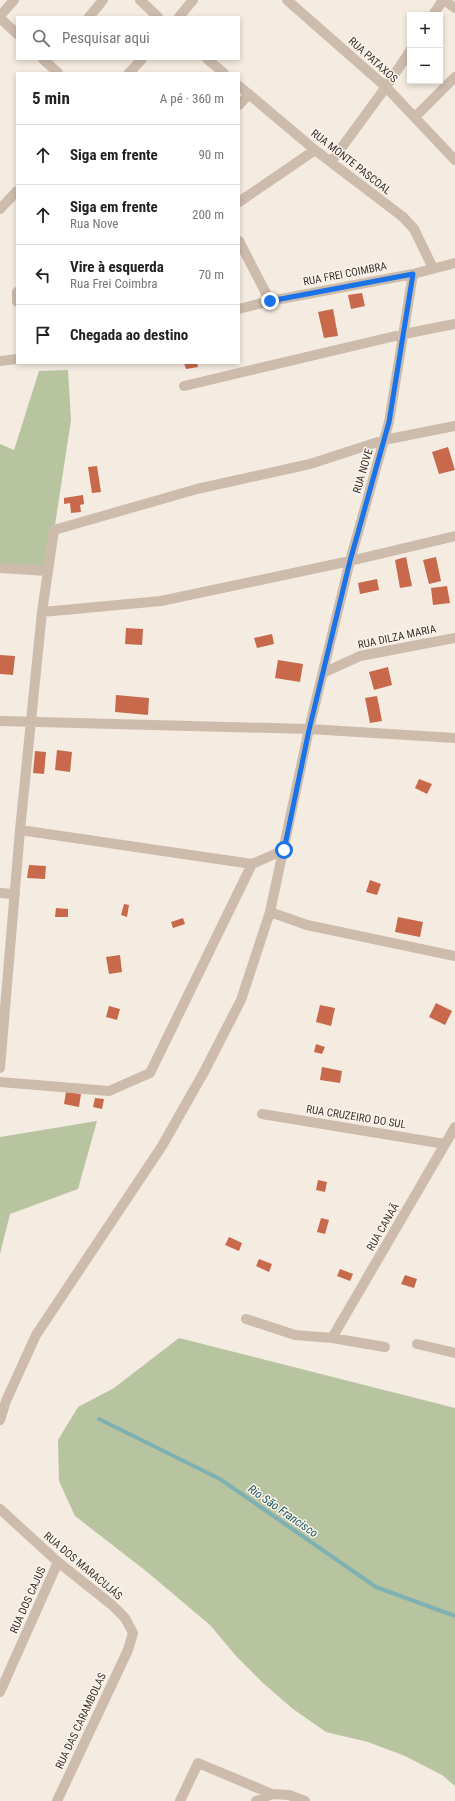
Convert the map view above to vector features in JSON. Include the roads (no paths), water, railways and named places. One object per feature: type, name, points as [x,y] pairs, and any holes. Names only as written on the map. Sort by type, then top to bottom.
[{"type":"street","points":[[14,0],[0,17],[16,33]]},
{"type":"street","points":[[90,16],[103,0]]},
{"type":"street","points":[[140,0],[157,16]]},
{"type":"street","points":[[180,16],[193,0]]},
{"type":"street","name":"RUA PATAXOS","points":[[287,0],[386,87],[455,160]]},
{"type":"street","points":[[435,12],[443,0],[455,8]]},
{"type":"street","points":[[331,162],[386,87],[407,56]]},
{"type":"street","points":[[130,72],[141,60]]},
{"type":"street","points":[[207,60],[223,72]]},
{"type":"street","points":[[415,117],[455,77]]},
{"type":"street","name":"RUA MONTE PASCOAL","points":[[240,87],[315,150],[408,222],[414,229],[433,268]]},
{"type":"street","points":[[240,104],[249,94]]},
{"type":"street","points":[[240,201],[315,150]]},
{"type":"street","points":[[0,209],[16,192]]},
{"type":"street","points":[[240,243],[270,301]]},
{"type":"street","name":"RUA FREI COIMBRA","points":[[240,309],[270,301],[413,274],[455,263]]},
{"type":"street","name":"RUA NOVE","points":[[0,1420],[6,1401],[36,1335],[162,1146],[204,1072],[240,1000],[270,912],[309,730],[350,561],[389,422],[413,274]]},
{"type":"street","points":[[184,386],[404,334],[455,324]]},
{"type":"street","points":[[0,361],[16,359]]},
{"type":"street","points":[[0,1068],[20,830],[42,612],[54,530],[197,489],[310,464],[384,440],[455,426]]},
{"type":"street","points":[[42,612],[161,601],[350,561],[455,536]]},
{"type":"street","points":[[0,568],[48,571]]},
{"type":"street","name":"RUA DILZA MARIA","points":[[323,673],[360,656],[455,638]]},
{"type":"street","points":[[0,721],[309,730],[455,738]]},
{"type":"street","points":[[20,830],[252,864],[284,850]]},
{"type":"street","points":[[0,1082],[109,1091],[150,1073],[252,864]]},
{"type":"street","points":[[0,893],[15,894]]},
{"type":"street","points":[[270,912],[307,925],[455,956]]},
{"type":"street","name":"RUA CRUZEIRO DO SUL","points":[[262,1114],[445,1144]]},
{"type":"street","name":"RUA CANAÃ","points":[[332,1338],[455,1127]]},
{"type":"street","points":[[246,1319],[296,1335],[332,1338],[385,1347]]},
{"type":"street","points":[[417,1344],[455,1353]]},
{"type":"street","name":"RUA DOS MARACUJÁS","points":[[0,1509],[58,1562],[112,1605],[125,1618],[133,1633],[128,1650]]},
{"type":"street","name":"RUA DOS CAJUS","points":[[0,1692],[58,1562]]},
{"type":"street","name":"RUA DAS CARAMBOLAS","points":[[57,1801],[128,1650]]},
{"type":"street","points":[[180,1801],[198,1763],[272,1794],[289,1795],[305,1801]]},
{"type":"street","points":[[256,1801],[272,1794]]},
{"type":"waterway","name":"Rio São Francisco","points":[[99,1419],[220,1479],[376,1587],[455,1616]]}]
